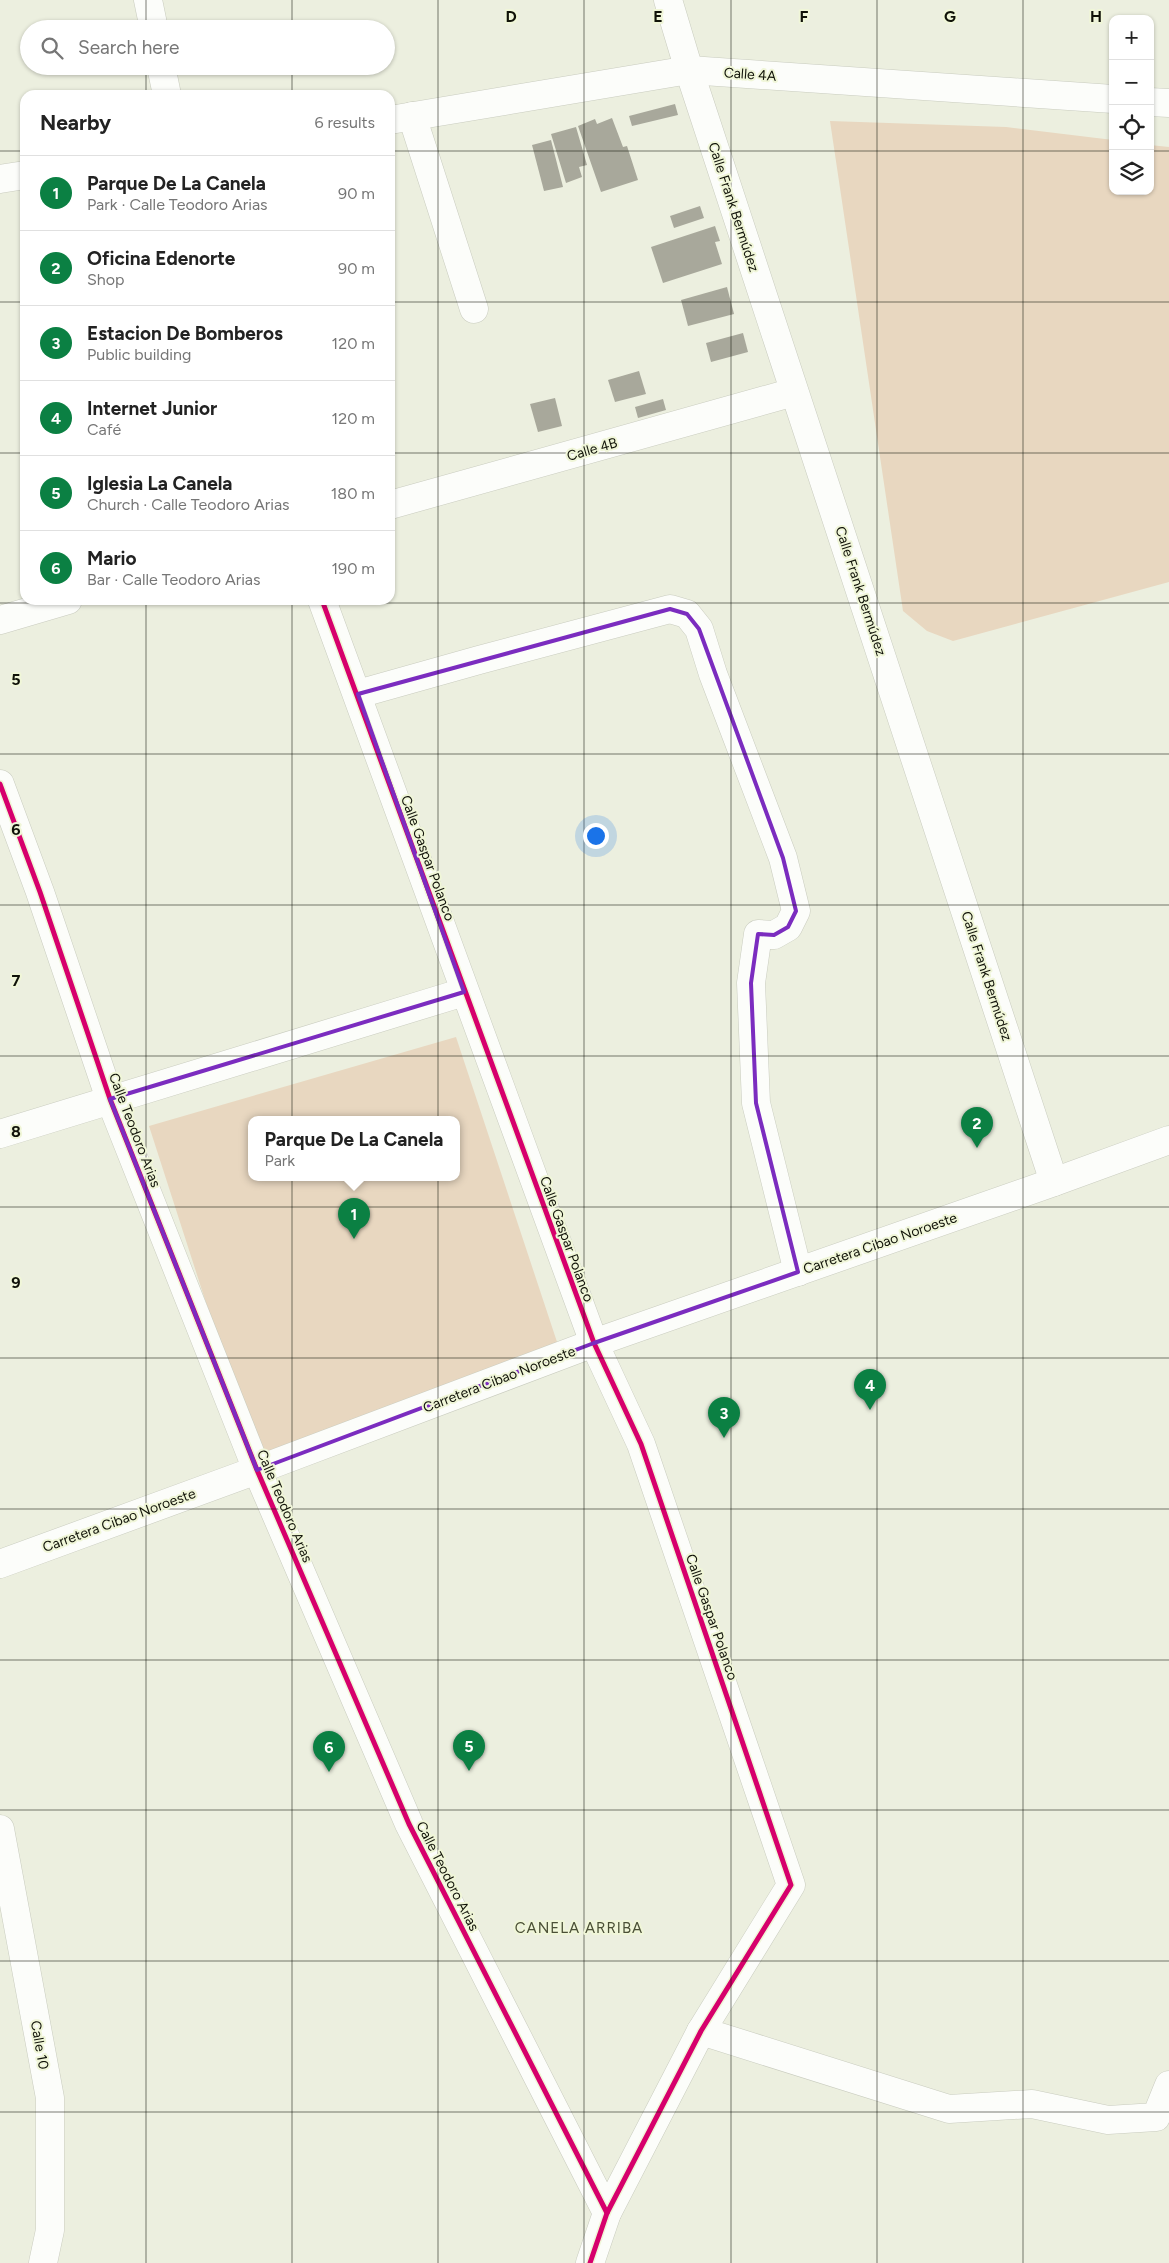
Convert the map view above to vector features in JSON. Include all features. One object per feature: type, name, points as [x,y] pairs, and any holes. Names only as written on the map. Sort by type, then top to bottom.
[{"type":"street","points":[[148,0],[152,20]]},
{"type":"street","name":"Calle Frank Bermúdez","points":[[668,0],[794,392],[1054,1182]]},
{"type":"street","name":"Calle 4A","points":[[401,118],[689,70],[1109,99]]},
{"type":"street","points":[[163,75],[166,90]]},
{"type":"street","points":[[1154,102],[1169,103]]},
{"type":"street","points":[[401,118],[474,309]]},
{"type":"street","points":[[0,179],[20,176]]},
{"type":"street","name":"Calle 4B","points":[[395,504],[794,392]]},
{"type":"street","points":[[0,620],[51,605]]},
{"type":"street","name":"Calle Gaspar Polanco","points":[[324,605],[594,1343],[642,1444],[791,1885],[701,2031]]},
{"type":"street","points":[[358,694],[488,657],[670,609],[687,614],[699,629],[713,674],[783,858],[796,911],[788,927],[774,934],[758,934],[752,983],[756,1103],[798,1272]]},
{"type":"street","name":"Calle Teodoro Arias","points":[[0,784],[40,892],[110,1099],[256,1470],[409,1824],[607,2213]]},
{"type":"street","points":[[0,1134],[464,992]]},
{"type":"street","name":"Carretera Cibao Noroeste","points":[[0,1564],[594,1343],[1169,1140]]},
{"type":"street","name":"Calle 10","points":[[0,1829],[50,2098],[50,2230],[43,2263]]},
{"type":"street","points":[[590,2263],[607,2213],[701,2031],[949,2109],[1032,2104],[1108,2120],[1156,2117],[1169,2084]]},
{"type":"highlighted area","points":[[670,609],[687,614],[699,629],[783,858],[796,911],[788,927],[774,935],[758,934],[751,983],[756,1103],[798,1272],[594,1343],[257,1470],[110,1099],[464,992],[358,694]]},
{"type":"shaded area","points":[[830,121],[1006,127],[1109,140],[1109,195],[1154,195],[1154,145],[1169,147],[1169,582],[953,641],[927,631],[903,611]]},
{"type":"shaded area","points":[[456,1037],[560,1351],[258,1464],[149,1126]]},
{"type":"building","points":[[675,104],[678,115],[632,126],[629,116]]},
{"type":"building","points":[[612,118],[623,147],[627,146],[638,180],[601,192],[578,126],[595,119],[597,124]]},
{"type":"building","points":[[576,127],[587,165],[579,167],[582,177],[566,183],[551,134]]},
{"type":"building","points":[[551,140],[563,187],[544,191],[532,145]]},
{"type":"building","points":[[700,206],[704,218],[674,228],[670,216]]},
{"type":"building","points":[[715,226],[720,241],[715,242],[722,264],[663,283],[651,247]]},
{"type":"building","points":[[727,287],[734,314],[688,326],[681,300]]},
{"type":"building","points":[[743,333],[748,352],[711,362],[706,343]]},
{"type":"building","points":[[639,371],[646,394],[615,402],[608,380]]},
{"type":"building","points":[[555,398],[562,426],[538,432],[530,404]]},
{"type":"building","points":[[663,399],[666,410],[638,418],[635,407]]},
{"type":"cycle path","points":[[324,605],[594,1343],[641,1444],[791,1885],[701,2031],[607,2213],[590,2263]]},
{"type":"cycle path","points":[[0,784],[40,892],[110,1099],[257,1470],[409,1824],[607,2213]]},
{"type":"place","name":"Oficina Edenorte","points":[[977,1148]]},
{"type":"place","name":"Parque De La Canela","points":[[354,1239]]},
{"type":"place","name":"Internet Junior","points":[[870,1410]]},
{"type":"place","name":"Estacion De Bomberos","points":[[724,1438]]},
{"type":"place","name":"Iglesia La Canela","points":[[469,1771]]},
{"type":"place","name":"Mario","points":[[329,1772]]},
{"type":"district","name":"CANELA ARRIBA","points":[[579,1928]]}]
